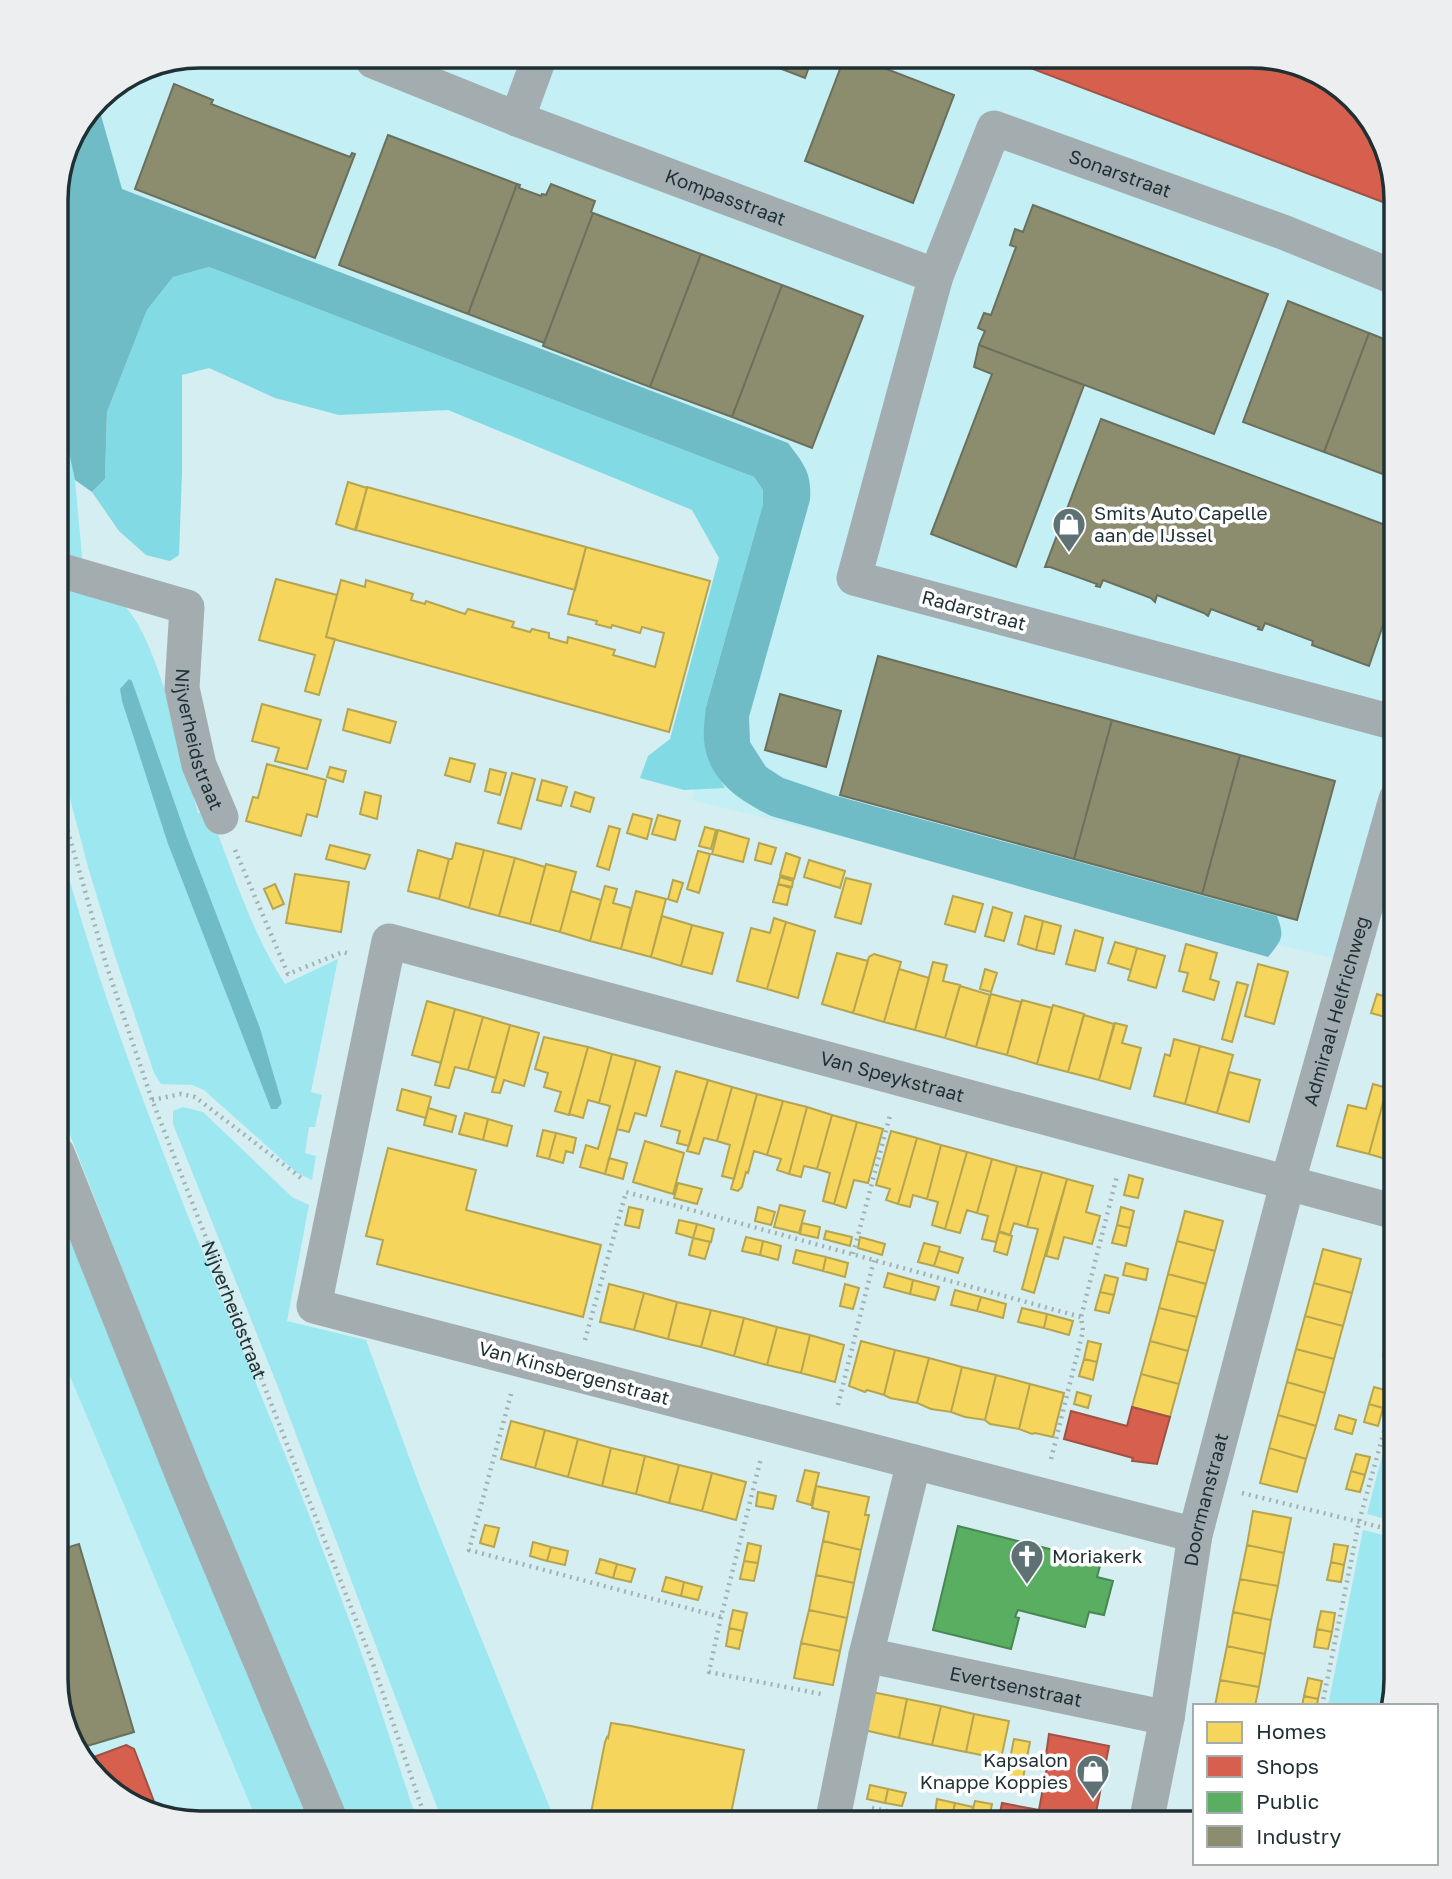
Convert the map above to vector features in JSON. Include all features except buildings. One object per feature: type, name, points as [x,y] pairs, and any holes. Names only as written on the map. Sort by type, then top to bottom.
[{"type":"street","name":"Kompasstraat","points":[[391,68],[517,119],[936,276]]},
{"type":"street","points":[[517,119],[536,68]]},
{"type":"street","name":"Sonarstraat","points":[[936,276],[994,128],[1283,232],[1384,273]]},
{"type":"street","name":"Radarstraat","points":[[936,276],[854,578],[1384,720]]},
{"type":"street","name":"Nijverheidstraat","points":[[69,573],[187,607],[182,688],[199,765],[221,817]]},
{"type":"street","name":"Admiraal Helfrichweg","points":[[1288,1181],[1384,841]]},
{"type":"street","name":"Van Speykstraat","points":[[387,952],[901,1077],[1384,1209]]},
{"type":"street","name":"Van Kinsbergenstraat","points":[[387,952],[314,1306],[1195,1535]]},
{"type":"street","name":"Doormanstraat","points":[[1148,1811],[1167,1718],[1195,1535],[1288,1181]]},
{"type":"street","points":[[68,1185],[187,1482],[325,1811]]},
{"type":"street","points":[[834,1811],[866,1655],[914,1462]]},
{"type":"street","name":"Evertsenstraat","points":[[866,1655],[1167,1718]]},
{"type":"path","name":"Nijverheidstraat","points":[[221,817],[288,974],[343,952],[387,952]]},
{"type":"path","name":"Nijverheidstraat","points":[[69,834],[106,964],[152,1100],[372,1661],[424,1811]]},
{"type":"path","points":[[853,1254],[901,1077]]},
{"type":"path","points":[[152,1100],[181,1094],[195,1097],[209,1105],[335,1204]]},
{"type":"path","points":[[1041,1495],[1083,1331],[1081,1317],[1127,1138]]},
{"type":"path","points":[[576,1374],[626,1192],[1081,1317]]},
{"type":"path","points":[[829,1440],[874,1260]]},
{"type":"path","points":[[520,1360],[469,1550],[721,1617]]},
{"type":"path","points":[[770,1424],[709,1672],[857,1702]]},
{"type":"path","points":[[1322,1704],[1359,1522],[1384,1431]]},
{"type":"path","points":[[1208,1485],[1384,1528]]},
{"type":"shaded area","points":[[200,68],[1261,69],[1294,75],[1339,101],[1351,113],[1374,149],[1383,183],[1384,854],[1349,962],[692,800],[763,490],[219,330],[79,147],[101,113],[120,95],[149,78],[174,71]]},
{"type":"shaded area","points":[[100,114],[122,189],[788,443],[806,469],[810,483],[810,500],[749,717],[750,742],[766,767],[783,778],[833,795],[1277,916],[1281,938],[1268,957],[771,816],[748,803],[727,787],[712,767],[704,740],[704,723],[706,707],[763,504],[763,490],[754,477],[209,267],[173,277],[147,310],[107,412],[105,479],[92,492],[75,480],[69,452],[69,183],[78,149]]},
{"type":"shaded area","points":[[209,267],[754,477],[763,490],[763,504],[706,707],[711,764],[725,788],[684,790],[640,778],[648,756],[670,739],[719,558],[692,510],[448,410],[339,415],[275,398],[209,368],[182,375],[179,555],[170,561],[146,555],[119,531],[92,492],[105,479],[107,412],[147,310],[173,277]]},
{"type":"shaded area","points":[[69,452],[75,480],[83,567],[69,563]]},
{"type":"shaded area","points":[[69,582],[116,600],[134,618],[158,669],[198,813],[209,811],[252,922],[285,984],[338,959],[311,1092],[322,1095],[315,1127],[309,1127],[305,1153],[316,1156],[312,1180],[297,1173],[204,1090],[192,1085],[161,1084],[154,1073],[88,867],[69,793]],"holes":[[[132,681],[186,835],[260,1028],[282,1103],[271,1109],[168,844]]]},
{"type":"shaded area","points":[[129,679],[132,681],[186,835],[260,1028],[282,1103],[277,1109],[271,1109],[168,844],[122,701],[120,689]]},
{"type":"shaded area","points":[[69,875],[85,933],[155,1132],[350,1622],[414,1811],[341,1811],[197,1460],[68,1131]]},
{"type":"shaded area","points":[[183,1107],[203,1112],[292,1197],[309,1205],[287,1321],[366,1340],[420,1487],[551,1811],[438,1811],[280,1392],[173,1124],[173,1111]]},
{"type":"shaded area","points":[[68,1209],[310,1811],[253,1811],[68,1372]]},
{"type":"shaded area","points":[[68,1251],[297,1811],[200,1811],[158,1804],[127,1789],[113,1778],[90,1752],[78,1730],[69,1696],[68,1679]]},
{"type":"shaded area","points":[[1384,1448],[1384,1519],[1367,1514]]},
{"type":"shaded area","points":[[1363,1530],[1384,1535],[1384,1679],[1381,1704],[1328,1704]]},
{"type":"place","name":"Smits Auto Capelle aan de IJssel","points":[[1069,554]]},
{"type":"place","name":"Moriakerk","points":[[1027,1586]]},
{"type":"place","name":"Kapsalon Knappe Koppies","points":[[1093,1801]]}]
